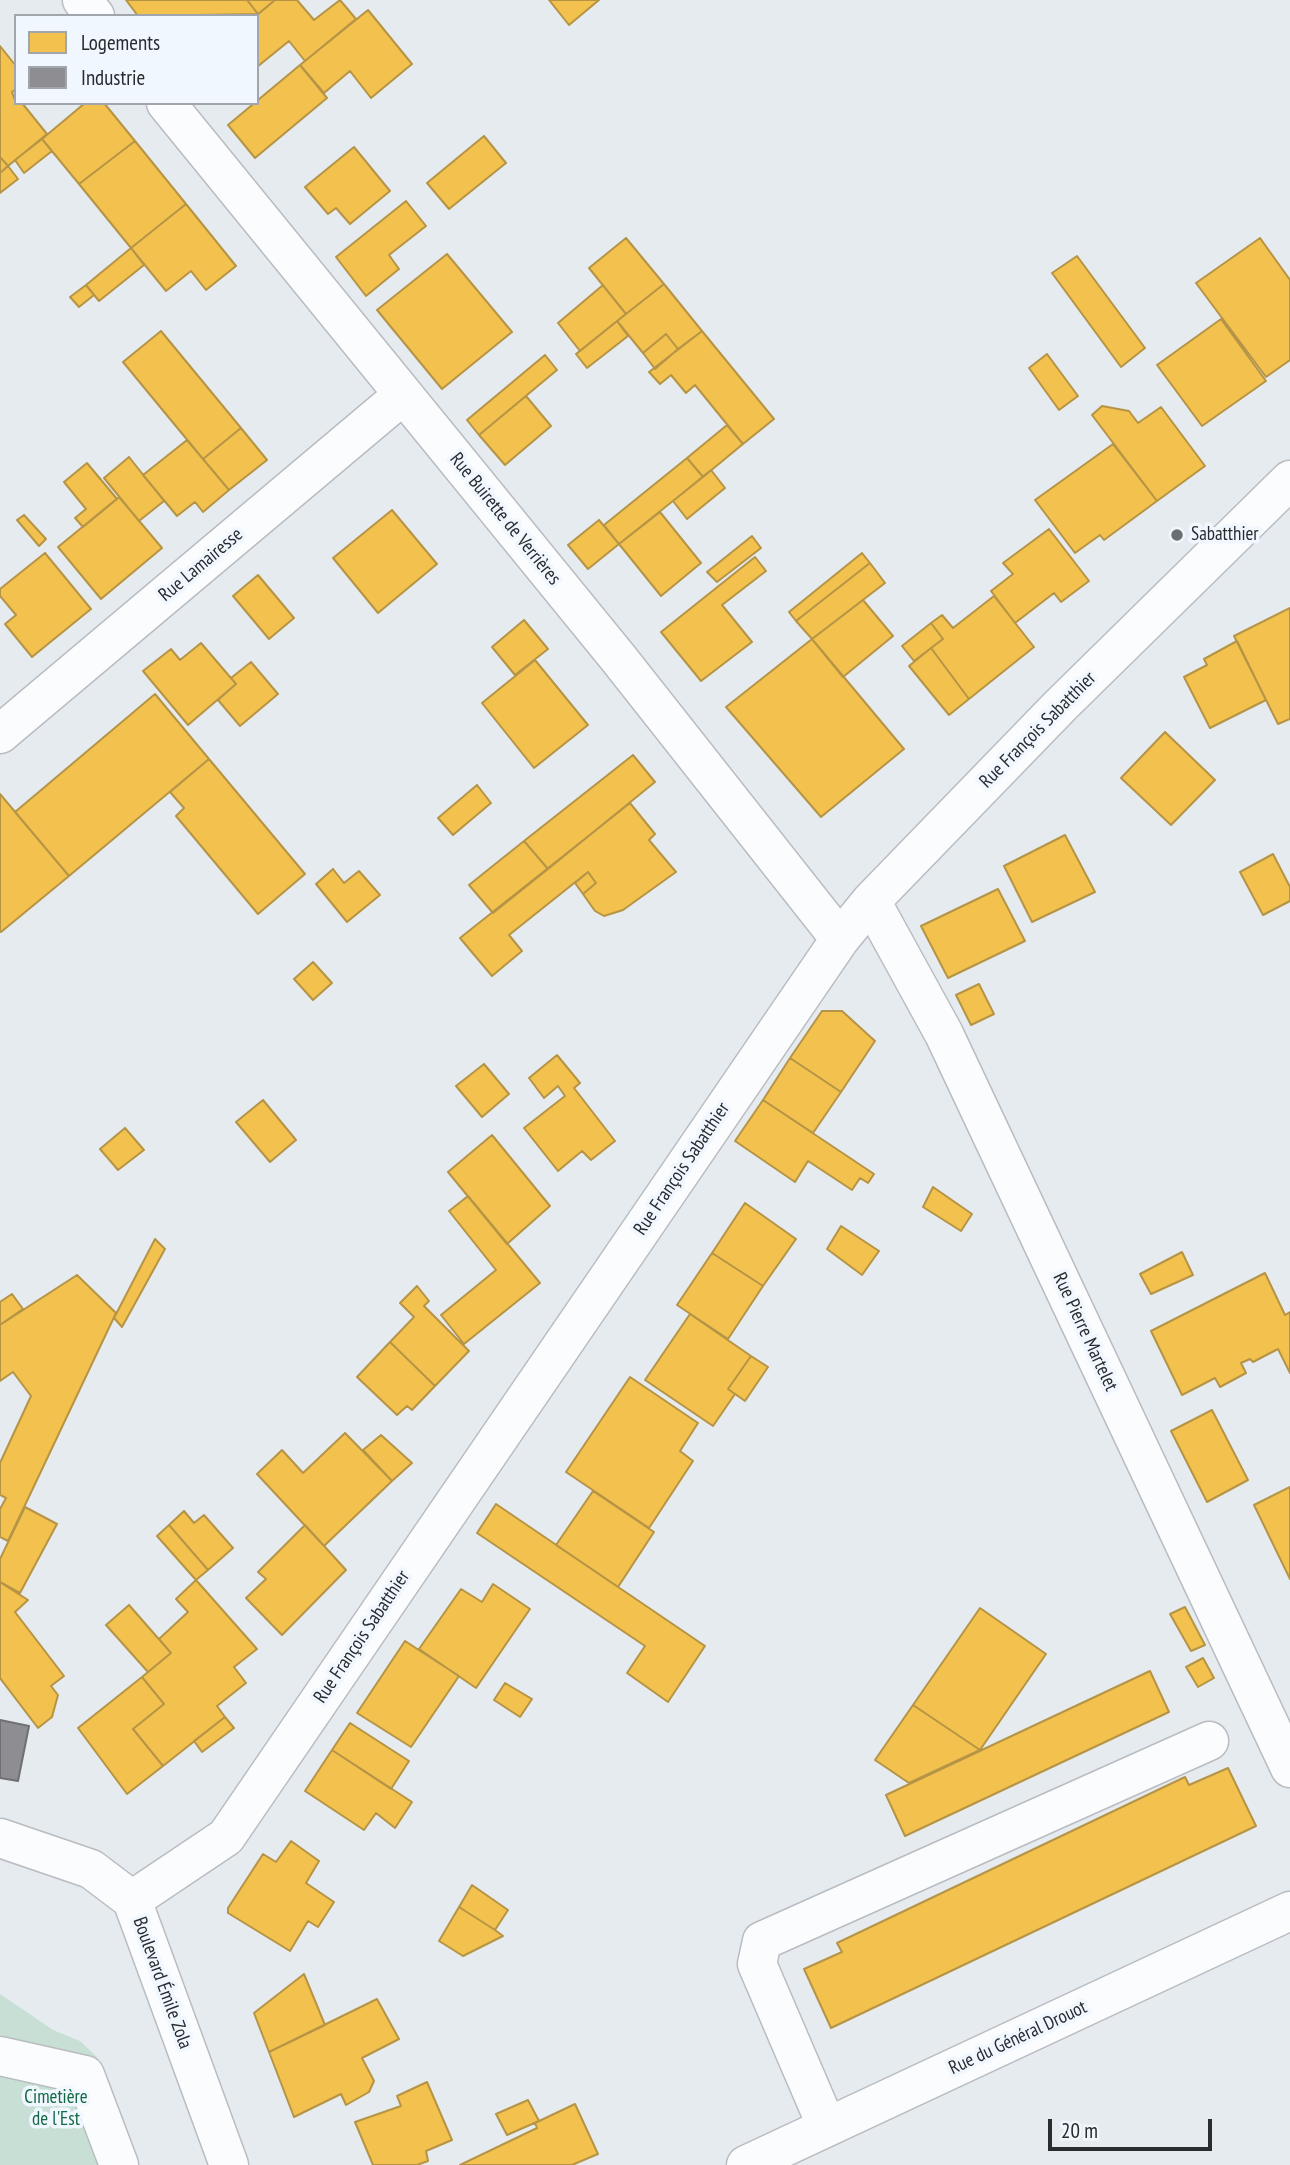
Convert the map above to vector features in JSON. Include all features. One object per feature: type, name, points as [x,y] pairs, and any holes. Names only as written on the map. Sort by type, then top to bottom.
[{"type":"street","points":[[82,0],[93,14]]},
{"type":"street","name":"Rue Buirette de Verrières","points":[[168,105],[619,659],[840,939]]},
{"type":"street","name":"Rue Lamairesse","points":[[0,734],[403,396]]},
{"type":"street","name":"Rue François Sabatthier","points":[[132,1900],[226,1837],[840,939],[871,901],[1060,706],[1290,480]]},
{"type":"street","name":"Rue Pierre Martelet","points":[[871,901],[944,1034],[1290,1768]]},
{"type":"street","points":[[827,2127],[757,1964],[762,1941],[1209,1741]]},
{"type":"street","name":"Boulevard Émile Zola","points":[[0,1838],[91,1869],[132,1900],[229,2165]]},
{"type":"street","name":"Rue du Général Drouot","points":[[746,2165],[1290,1911]]},
{"type":"street","points":[[0,2056],[85,2075],[119,2165]]},
{"type":"green space","name":"Cimetière de l'Est","points":[[0,1994],[53,2030],[80,2041],[97,2057],[139,2165],[0,2165]]},
{"type":"building: Logements","points":[[126,0],[247,0],[258,14],[136,14]]},
{"type":"building: Logements","points":[[247,0],[275,0],[258,14]]},
{"type":"building: Logements","points":[[275,0],[297,0],[314,20],[340,0],[356,19],[305,61],[289,41],[259,65],[258,14]]},
{"type":"building: Logements","points":[[549,0],[599,0],[569,25]]},
{"type":"building: Logements","points":[[368,10],[412,64],[371,98],[350,71],[324,93],[300,65]]},
{"type":"building: Logements","points":[[0,46],[14,64],[14,105],[24,105],[47,134],[8,166],[0,157]]},
{"type":"building: Logements","points":[[300,65],[327,98],[255,158],[228,125],[252,105],[259,105],[259,99]]},
{"type":"building: Logements","points":[[83,105],[106,105],[135,141],[79,184],[42,139]]},
{"type":"building: Logements","points":[[484,136],[506,163],[449,209],[427,183]]},
{"type":"building: Logements","points":[[42,139],[52,151],[24,173],[15,160]]},
{"type":"building: Logements","points":[[135,141],[186,204],[131,248],[79,184]]},
{"type":"building: Logements","points":[[354,147],[390,191],[350,224],[336,208],[328,214],[305,187]]},
{"type":"building: Logements","points":[[0,157],[8,166],[0,173]]},
{"type":"building: Logements","points":[[8,166],[18,179],[0,193],[0,173]]},
{"type":"building: Logements","points":[[406,201],[426,226],[389,255],[399,269],[366,296],[336,257]]},
{"type":"building: Logements","points":[[186,204],[236,266],[206,290],[191,271],[166,291],[131,248]]},
{"type":"building: Logements","points":[[626,238],[664,284],[626,314],[589,268]]},
{"type":"building: Logements","points":[[1260,238],[1290,280],[1290,360],[1266,377],[1196,283]]},
{"type":"building: Logements","points":[[131,248],[144,265],[99,301],[86,285]]},
{"type":"building: Logements","points":[[447,254],[512,332],[442,389],[377,310]]},
{"type":"building: Logements","points":[[1077,256],[1145,348],[1121,367],[1052,273]]},
{"type":"building: Logements","points":[[664,284],[702,331],[678,349],[666,334],[643,353],[617,321]]},
{"type":"building: Logements","points":[[86,285],[94,295],[79,307],[70,297]]},
{"type":"building: Logements","points":[[603,285],[626,314],[580,351],[558,323]]},
{"type":"building: Logements","points":[[1221,319],[1266,381],[1202,426],[1157,365]]},
{"type":"building: Logements","points":[[617,321],[628,336],[587,368],[576,354]]},
{"type":"building: Logements","points":[[161,331],[241,428],[203,459],[123,362]]},
{"type":"building: Logements","points":[[702,331],[774,419],[743,444],[695,385],[686,393],[671,375],[660,384],[649,372]]},
{"type":"building: Logements","points":[[666,334],[678,349],[655,369],[643,353]]},
{"type":"building: Logements","points":[[1047,354],[1078,396],[1059,410],[1029,368]]},
{"type":"building: Logements","points":[[545,355],[557,370],[479,435],[467,420]]},
{"type":"building: Logements","points":[[526,396],[551,426],[505,465],[479,435]]},
{"type":"building: Logements","points":[[1102,406],[1129,411],[1138,423],[1161,407],[1205,466],[1157,501],[1092,415]]},
{"type":"building: Logements","points":[[727,425],[743,444],[703,477],[687,458]]},
{"type":"building: Logements","points":[[241,428],[267,460],[229,490],[203,459]]},
{"type":"building: Logements","points":[[187,440],[229,490],[203,512],[195,502],[177,516],[143,475]]},
{"type":"building: Logements","points":[[1113,444],[1157,501],[1104,540],[1100,535],[1075,553],[1035,500]]},
{"type":"building: Logements","points":[[129,457],[164,501],[139,521],[104,478]]},
{"type":"building: Logements","points":[[687,458],[703,477],[619,544],[604,525]]},
{"type":"building: Logements","points":[[87,463],[117,499],[83,527],[75,518],[86,509],[64,482]]},
{"type":"building: Logements","points":[[711,470],[725,488],[687,519],[673,501]]},
{"type":"building: Logements","points":[[119,497],[162,548],[101,599],[58,547]]},
{"type":"building: Logements","points":[[392,510],[437,564],[378,613],[333,558]]},
{"type":"building: Logements","points":[[660,512],[701,563],[661,596],[619,544]]},
{"type":"building: Logements","points":[[24,515],[46,539],[39,546],[17,520]]},
{"type":"building: Logements","points":[[599,520],[619,544],[588,569],[568,545]]},
{"type":"building: Logements","points":[[1049,529],[1089,581],[1061,602],[1054,593],[1015,623],[991,591],[1013,574],[1003,563]]},
{"type":"building: Logements","points":[[752,536],[761,548],[717,582],[707,572]]},
{"type":"building: Logements","points":[[45,553],[91,609],[32,657],[5,624],[16,615],[0,596],[0,589]]},
{"type":"building: Logements","points":[[862,553],[870,563],[796,621],[789,612]]},
{"type":"building: Logements","points":[[755,557],[766,571],[722,605],[752,642],[701,681],[661,632]]},
{"type":"building: Logements","points":[[870,563],[885,583],[812,639],[796,621]]},
{"type":"building: Logements","points":[[258,575],[294,618],[269,639],[233,596]]},
{"type":"building: Logements","points":[[994,596],[1034,647],[969,699],[931,648],[943,639],[931,623],[942,615],[953,628]]},
{"type":"building: Logements","points":[[863,600],[893,636],[843,677],[812,639]]},
{"type":"building: Logements","points":[[1290,608],[1290,719],[1278,724],[1234,636]]},
{"type":"building: Logements","points":[[524,620],[548,649],[515,675],[492,647]]},
{"type":"building: Logements","points":[[931,623],[943,639],[914,661],[902,646]]},
{"type":"building: Logements","points":[[812,639],[904,749],[821,817],[726,707]]},
{"type":"building: Logements","points":[[1237,641],[1266,700],[1210,728],[1184,677],[1207,665],[1204,659]]},
{"type":"building: Logements","points":[[201,643],[236,684],[188,725],[143,671],[171,649],[180,660]]},
{"type":"building: Logements","points":[[931,648],[969,699],[949,715],[909,666]]},
{"type":"building: Logements","points":[[535,660],[588,725],[534,768],[482,703]]},
{"type":"building: Logements","points":[[251,662],[278,694],[240,726],[218,700],[236,684],[231,678]]},
{"type":"building: Logements","points":[[155,694],[209,759],[69,876],[15,812]]},
{"type":"building: Logements","points":[[1165,732],[1215,780],[1171,825],[1121,778]]},
{"type":"building: Logements","points":[[633,755],[655,782],[548,869],[524,841]]},
{"type":"building: Logements","points":[[209,759],[305,874],[258,914],[176,816],[184,808],[170,792]]},
{"type":"building: Logements","points":[[477,785],[491,803],[453,835],[438,818]]},
{"type":"building: Logements","points":[[0,794],[69,876],[1,932],[0,931]]},
{"type":"building: Logements","points":[[630,803],[655,834],[649,840],[676,872],[623,910],[604,916],[595,911],[583,894],[596,883],[588,872],[509,935],[522,951],[492,976],[460,938]]},
{"type":"building: Logements","points":[[1065,835],[1095,892],[1032,922],[1004,866]]},
{"type":"building: Logements","points":[[524,841],[548,869],[493,913],[469,885]]},
{"type":"building: Logements","points":[[1273,854],[1290,887],[1290,901],[1263,915],[1240,872]]},
{"type":"building: Logements","points":[[333,869],[344,883],[359,871],[380,895],[347,922],[316,884]]},
{"type":"building: Logements","points":[[588,872],[596,883],[583,894],[575,883]]},
{"type":"building: Logements","points":[[998,889],[1025,941],[948,978],[921,926]]},
{"type":"building: Logements","points":[[313,962],[332,983],[313,1000],[294,979]]},
{"type":"building: Logements","points":[[979,984],[994,1014],[971,1025],[956,995]]},
{"type":"building: Logements","points":[[822,1011],[842,1011],[875,1041],[841,1092],[790,1058]]},
{"type":"building: Logements","points":[[557,1055],[580,1083],[574,1088],[615,1141],[591,1160],[582,1151],[558,1171],[524,1128],[565,1096],[558,1086],[544,1098],[529,1078]]},
{"type":"building: Logements","points":[[790,1058],[841,1092],[813,1133],[763,1100]]},
{"type":"building: Logements","points":[[484,1064],[509,1094],[482,1117],[456,1086]]},
{"type":"building: Logements","points":[[263,1100],[296,1140],[270,1162],[236,1122]]},
{"type":"building: Logements","points":[[763,1100],[874,1174],[868,1183],[860,1178],[852,1190],[808,1161],[795,1182],[735,1141]]},
{"type":"building: Logements","points":[[125,1128],[144,1150],[118,1170],[100,1149]]},
{"type":"building: Logements","points":[[492,1135],[550,1206],[507,1244],[448,1172]]},
{"type":"building: Logements","points":[[933,1187],[972,1214],[961,1231],[923,1207]]},
{"type":"building: Logements","points":[[468,1196],[540,1283],[464,1344],[441,1315],[496,1270],[449,1211]]},
{"type":"building: Logements","points":[[745,1203],[796,1239],[763,1286],[712,1253]]},
{"type":"building: Logements","points":[[841,1226],[879,1251],[862,1275],[827,1249]]},
{"type":"building: Logements","points":[[155,1239],[165,1249],[122,1327],[114,1318]]},
{"type":"building: Logements","points":[[1182,1252],[1193,1275],[1151,1294],[1140,1274]]},
{"type":"building: Logements","points":[[712,1253],[763,1286],[728,1339],[677,1305]]},
{"type":"building: Logements","points":[[1265,1273],[1285,1315],[1290,1312],[1290,1373],[1278,1349],[1253,1362],[1250,1359],[1241,1363],[1246,1373],[1220,1387],[1215,1378],[1182,1395],[1151,1331]]},
{"type":"building: Logements","points":[[77,1275],[116,1313],[8,1541],[0,1537],[0,1509],[6,1498],[0,1495],[0,1463],[31,1396],[13,1372],[0,1381],[0,1325]]},
{"type":"building: Logements","points":[[417,1286],[429,1301],[424,1306],[469,1351],[435,1386],[390,1342],[414,1317],[400,1303]]},
{"type":"building: Logements","points":[[12,1294],[23,1309],[0,1325],[0,1302]]},
{"type":"building: Logements","points":[[690,1314],[751,1356],[728,1389],[735,1394],[713,1426],[645,1380]]},
{"type":"building: Logements","points":[[390,1342],[435,1386],[412,1410],[407,1406],[397,1415],[357,1377]]},
{"type":"building: Logements","points":[[751,1356],[768,1367],[745,1401],[728,1389]]},
{"type":"building: Logements","points":[[630,1377],[698,1423],[680,1451],[693,1461],[649,1528],[566,1472]]},
{"type":"building: Logements","points":[[1212,1410],[1248,1480],[1207,1502],[1171,1431]]},
{"type":"building: Logements","points":[[345,1433],[392,1481],[324,1546],[257,1474],[282,1450],[303,1473]]},
{"type":"building: Logements","points":[[381,1435],[412,1463],[392,1481],[363,1450]]},
{"type":"building: Logements","points":[[1290,1487],[1290,1579],[1254,1505]]},
{"type":"building: Logements","points":[[593,1491],[654,1532],[618,1587],[556,1545]]},
{"type":"building: Logements","points":[[496,1504],[705,1646],[668,1702],[627,1673],[645,1646],[477,1533]]},
{"type":"building: Logements","points":[[25,1507],[57,1524],[20,1593],[0,1582],[0,1559]]},
{"type":"building: Logements","points":[[184,1511],[194,1523],[204,1515],[233,1548],[208,1570],[169,1525]]},
{"type":"building: Logements","points":[[169,1525],[208,1570],[196,1580],[157,1536]]},
{"type":"building: Logements","points":[[305,1525],[346,1570],[282,1635],[246,1598],[266,1579],[258,1572]]},
{"type":"building: Logements","points":[[196,1580],[257,1649],[234,1667],[246,1683],[217,1706],[225,1717],[163,1766],[133,1729],[164,1704],[142,1677],[171,1653],[159,1639],[188,1612],[176,1599]]},
{"type":"building: Logements","points":[[0,1582],[28,1600],[15,1612],[64,1676],[51,1686],[58,1695],[52,1717],[38,1728],[0,1678]]},
{"type":"building: Logements","points":[[493,1584],[530,1609],[476,1688],[419,1649],[461,1589],[482,1602]]},
{"type":"building: Logements","points":[[129,1605],[171,1653],[148,1672],[106,1625]]},
{"type":"building: Logements","points":[[1185,1607],[1205,1645],[1191,1651],[1170,1614]]},
{"type":"building: Logements","points":[[980,1608],[1046,1654],[980,1750],[913,1705]]},
{"type":"building: Logements","points":[[405,1641],[459,1676],[411,1747],[357,1713]]},
{"type":"building: Logements","points":[[1203,1658],[1214,1678],[1198,1687],[1186,1667]]},
{"type":"building: Logements","points":[[1150,1671],[1169,1712],[905,1836],[886,1795]]},
{"type":"building: Logements","points":[[142,1677],[164,1704],[133,1729],[163,1766],[127,1794],[78,1728]]},
{"type":"building: Logements","points":[[505,1683],[532,1699],[520,1717],[494,1700]]},
{"type":"building: Logements","points":[[913,1705],[980,1750],[909,1783],[875,1760]]},
{"type":"building: Logements","points":[[225,1717],[234,1728],[202,1752],[194,1741]]},
{"type":"building: Logements","points":[[350,1723],[409,1761],[391,1789],[332,1750]]},
{"type":"building: Logements","points":[[332,1750],[412,1802],[395,1828],[376,1813],[364,1830],[305,1791]]},
{"type":"building: Logements","points":[[1228,1768],[1256,1826],[831,2028],[804,1969],[842,1952],[837,1943],[1185,1777],[1189,1785]]},
{"type":"building: Logements","points":[[291,1841],[319,1861],[306,1883],[334,1902],[318,1927],[308,1921],[290,1951],[228,1913],[228,1908],[263,1854],[276,1862]]},
{"type":"building: Logements","points":[[472,1885],[508,1910],[495,1930],[459,1907]]},
{"type":"building: Logements","points":[[459,1907],[503,1936],[463,1956],[439,1941]]},
{"type":"building: Logements","points":[[304,1974],[325,2025],[269,2052],[254,2013]]},
{"type":"building: Logements","points":[[377,1999],[399,2039],[362,2058],[374,2081],[369,2092],[346,2105],[341,2094],[294,2117],[269,2052]]},
{"type":"building: Logements","points":[[427,2082],[452,2140],[426,2151],[428,2161],[417,2165],[373,2165],[355,2122],[401,2106],[397,2096]]},
{"type":"building: Logements","points":[[528,2100],[539,2121],[507,2135],[496,2114]]},
{"type":"building: Logements","points":[[575,2104],[598,2154],[572,2165],[460,2165],[537,2128],[535,2123]]},
{"type":"building: Industrie","points":[[0,1720],[29,1726],[18,1781],[0,1778]]},
{"type":"place","name":"Sabatthier","points":[[1177,535]]}]
